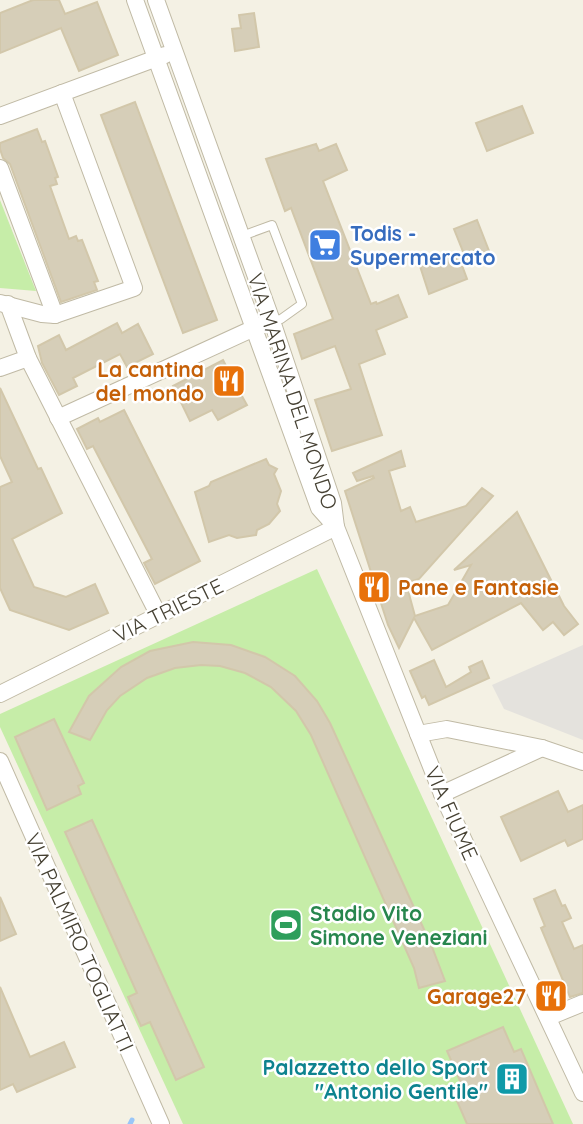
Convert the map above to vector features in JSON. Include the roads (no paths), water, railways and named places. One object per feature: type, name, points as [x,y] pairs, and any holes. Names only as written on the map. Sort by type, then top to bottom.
[{"type":"street","name":"VIA MARINA DEL MONDO","points":[[135,0],[319,508],[336,527]]},
{"type":"street","name":"VIA MARINA DEL MONDO","points":[[156,0],[272,321],[333,503],[336,527]]},
{"type":"street","points":[[0,116],[175,52]]},
{"type":"street","points":[[4,304],[42,314],[55,314],[134,288],[62,93]]},
{"type":"street","points":[[0,168],[55,314]]},
{"type":"street","points":[[4,304],[28,358],[158,614]]},
{"type":"street","points":[[58,418],[272,321]]},
{"type":"street","points":[[0,368],[28,358]]},
{"type":"street","name":"VIA TRIESTE","points":[[0,694],[336,527]]},
{"type":"street","name":"VIA FIUME","points":[[336,527],[442,794],[583,1093]]},
{"type":"street","points":[[418,734],[447,729],[542,748],[583,761]]},
{"type":"street","points":[[442,794],[542,748]]},
{"type":"street","name":"VIA PALMIRO TOGLIATTI","points":[[0,761],[161,1124]]},
{"type":"street","points":[[549,1017],[583,1003]]},
{"type":"lane","points":[[242,236],[272,225],[302,304],[272,321]]},
{"type":"waterway","points":[[130,1124],[132,1120]]},
{"type":"place","name":"Todis - Supermercato","points":[[325,245]]},
{"type":"place","name":"La cantina del mondo","points":[[229,381]]},
{"type":"place","name":"Pane e Fantasie","points":[[374,587]]},
{"type":"place","name":"Stadio Vito Simone Veneziani","points":[[286,925]]},
{"type":"place","name":"Garage27","points":[[551,996]]},
{"type":"place","name":"Palazzetto dello Sport \"Antonio Gentile\"","points":[[512,1079]]}]
